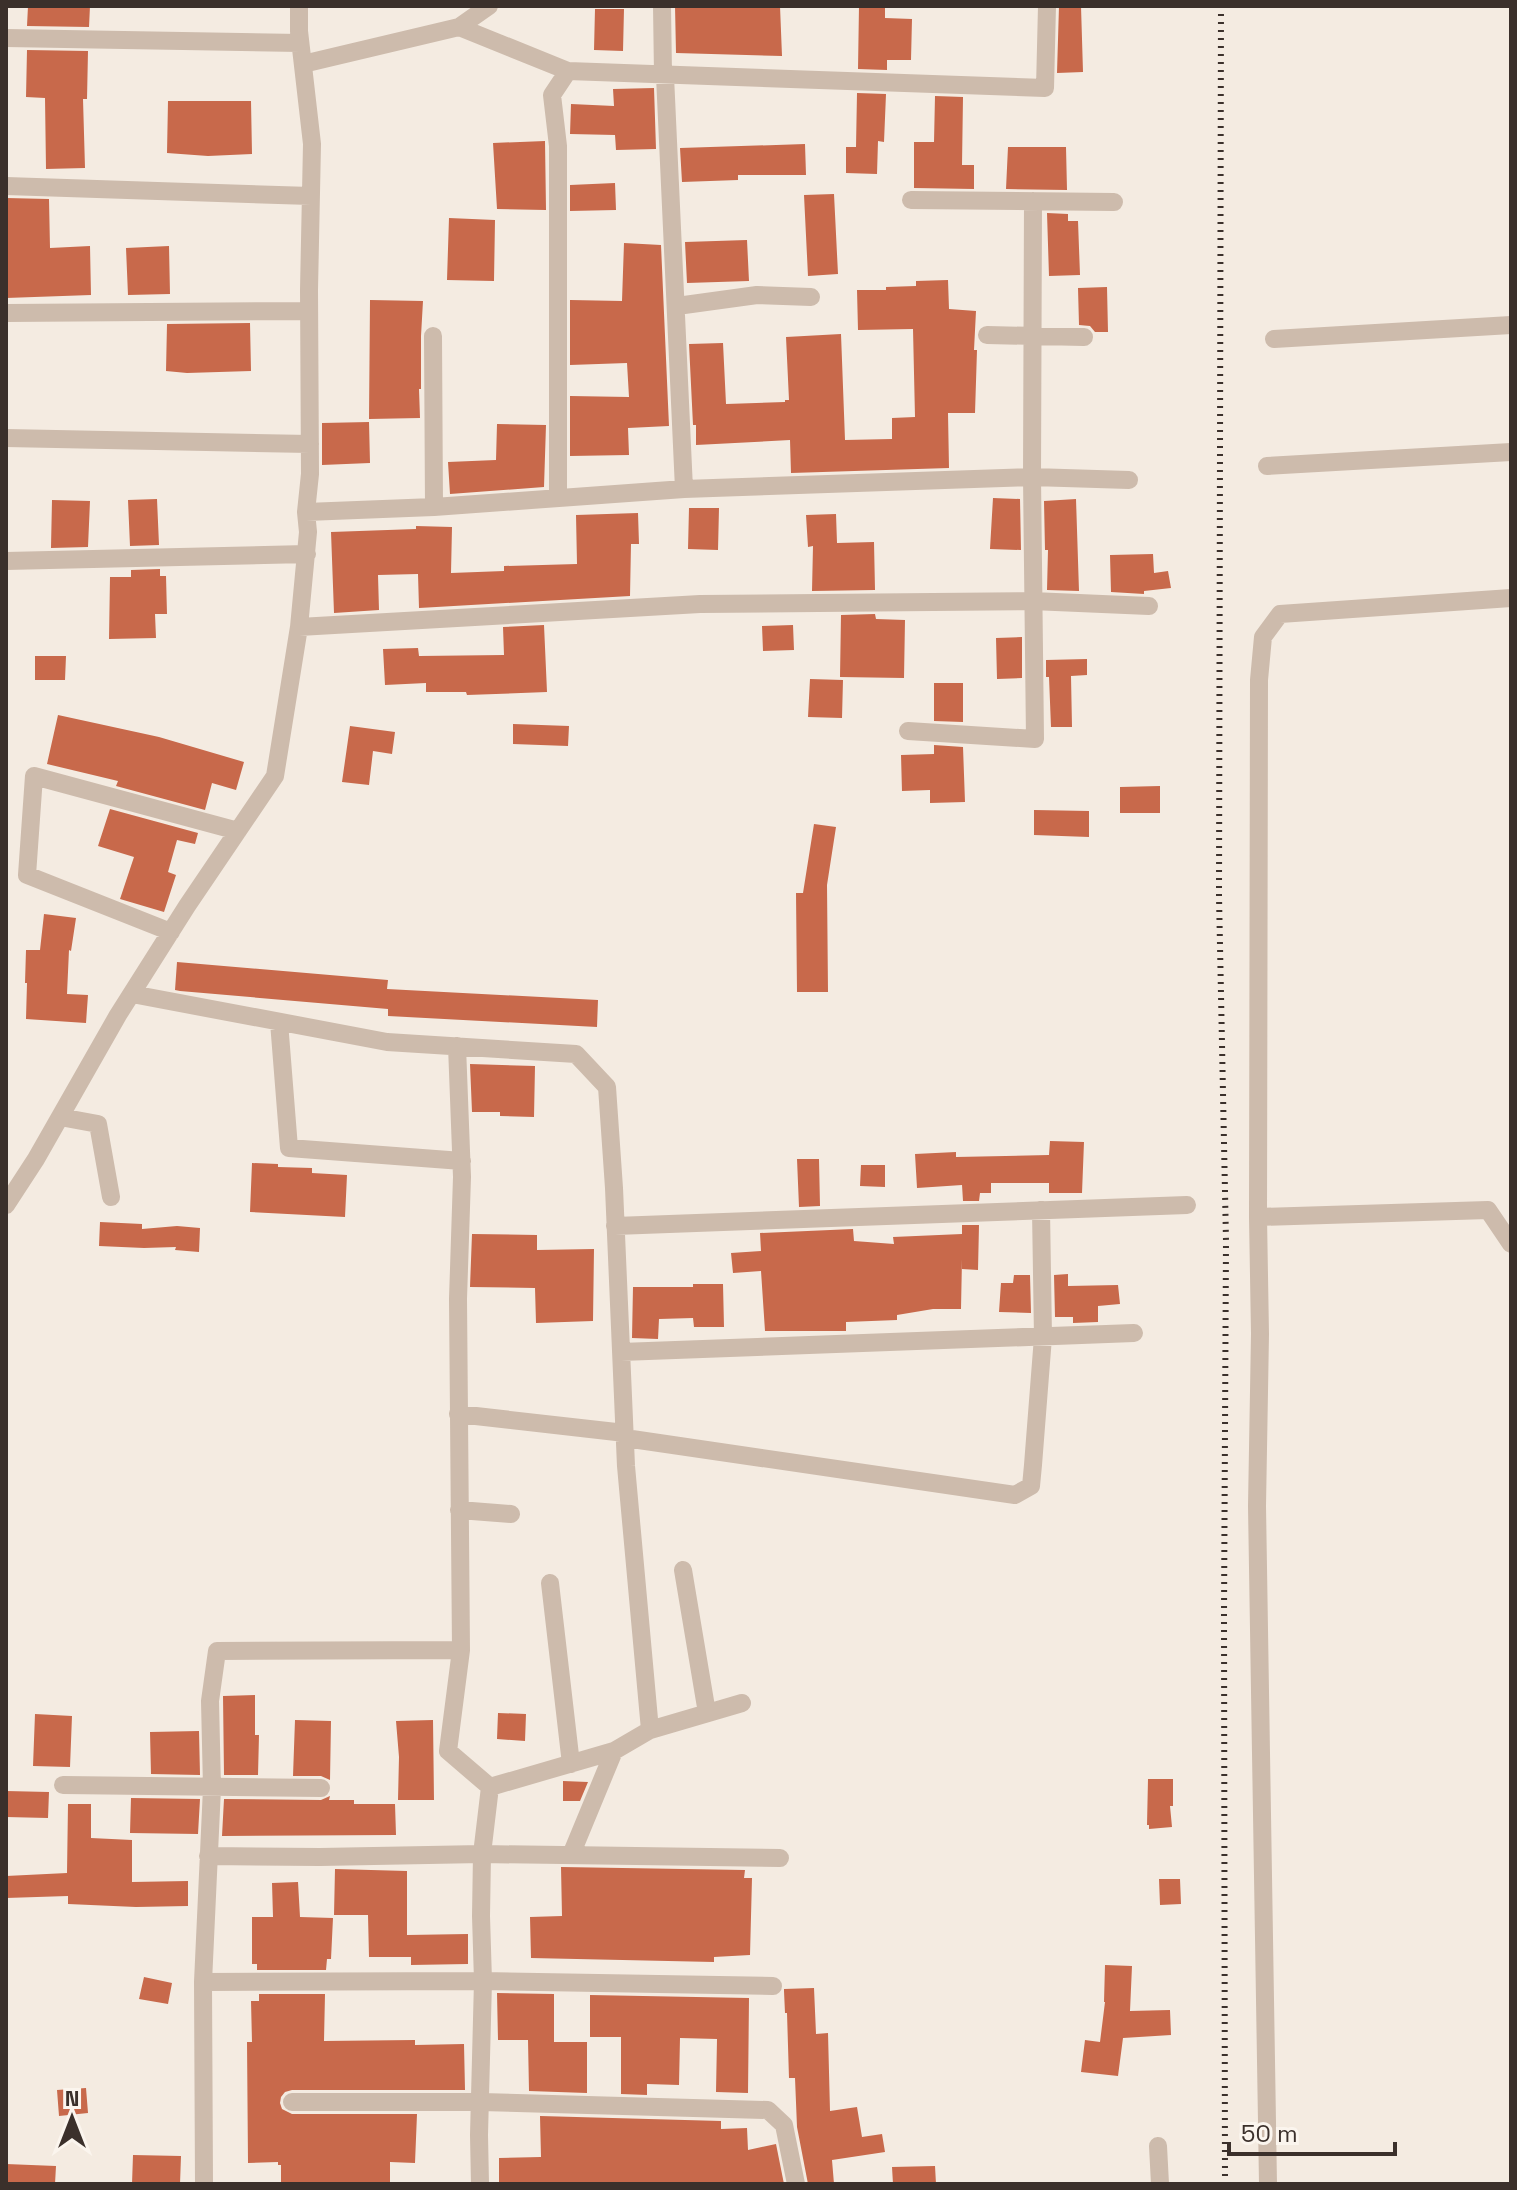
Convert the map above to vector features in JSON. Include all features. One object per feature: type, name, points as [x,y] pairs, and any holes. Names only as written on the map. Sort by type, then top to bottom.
[{"type":"street","points":[[6,1205],[132,994],[275,776],[299,627],[307,554],[306,512],[310,474],[312,144],[300,43],[299,6]]},
{"type":"street","points":[[303,64],[459,27],[489,6]]},
{"type":"street","points":[[662,6],[684,489]]},
{"type":"street","points":[[459,27],[568,71],[1045,88],[1047,6]]},
{"type":"street","points":[[6,38],[300,43]]},
{"type":"street","points":[[558,498],[558,146],[552,95],[568,71]]},
{"type":"street","points":[[6,186],[311,196]]},
{"type":"street","points":[[911,200],[1114,202]]},
{"type":"street","points":[[908,731],[1035,739],[1032,601],[1033,201]]},
{"type":"street","points":[[677,306],[757,295],[811,297]]},
{"type":"street","points":[[6,313],[309,311]]},
{"type":"street","points":[[1274,339],[1511,325]]},
{"type":"street","points":[[987,335],[1084,337]]},
{"type":"street","points":[[433,336],[434,507]]},
{"type":"street","points":[[6,438],[310,444]]},
{"type":"street","points":[[1267,466],[1511,452]]},
{"type":"street","points":[[306,512],[434,507],[684,489],[1032,477],[1129,480]]},
{"type":"street","points":[[6,561],[307,554]]},
{"type":"street","points":[[1268,2184],[1257,1506],[1260,1334],[1258,696],[1263,637],[1280,614],[1511,598]]},
{"type":"street","points":[[299,627],[700,604],[1032,601],[1149,606]]},
{"type":"street","points":[[171,932],[27,875],[34,776],[238,831]]},
{"type":"street","points":[[132,994],[387,1042],[576,1054],[607,1087],[625,1436],[650,1730]]},
{"type":"street","points":[[279,1022],[289,1148],[462,1161]]},
{"type":"street","points":[[457,1046],[462,1161],[458,1299],[461,1650],[448,1751],[490,1787]]},
{"type":"street","points":[[60,1117],[98,1124],[111,1197]]},
{"type":"street","points":[[615,1226],[1187,1205]]},
{"type":"street","points":[[458,1414],[1015,1495],[1031,1486],[1043,1337],[1041,1210]]},
{"type":"street","points":[[1258,1217],[1488,1210],[1511,1244]]},
{"type":"street","points":[[621,1352],[1134,1333]]},
{"type":"street","points":[[459,1510],[511,1514]]},
{"type":"street","points":[[683,1570],[707,1713]]},
{"type":"street","points":[[550,1583],[571,1764]]},
{"type":"street","points":[[204,2184],[203,1982],[212,1788],[210,1701],[217,1651],[461,1650]]},
{"type":"street","points":[[490,1787],[614,1751],[650,1730],[742,1703]]},
{"type":"street","points":[[571,1855],[614,1751]]},
{"type":"street","points":[[63,1785],[321,1788]]},
{"type":"street","points":[[480,2184],[482,1854],[490,1787]]},
{"type":"street","points":[[208,1856],[482,1854],[780,1858]]},
{"type":"street","points":[[203,1982],[483,1981],[773,1986]]},
{"type":"street","points":[[292,2102],[481,2102],[768,2110],[784,2125],[796,2184]]},
{"type":"street","points":[[1158,2146],[1160,2184]]},
{"type":"building","points":[[28,6],[90,6],[89,27],[27,26]]},
{"type":"building","points":[[675,6],[780,6],[782,56],[676,53]]},
{"type":"building","points":[[859,6],[885,6],[885,18],[912,19],[911,60],[887,60],[887,70],[858,69]]},
{"type":"building","points":[[1059,6],[1081,6],[1083,72],[1057,73]]},
{"type":"building","points":[[595,9],[624,9],[623,51],[594,50]]},
{"type":"building","points":[[27,50],[88,51],[87,99],[83,99],[85,168],[46,169],[45,98],[26,97]]},
{"type":"building","points":[[654,88],[656,149],[616,150],[615,135],[570,134],[571,104],[614,106],[613,89]]},
{"type":"building","points":[[857,93],[886,94],[884,142],[878,141],[877,174],[846,173],[846,147],[856,147]]},
{"type":"building","points":[[935,96],[963,97],[962,165],[974,165],[974,189],[914,188],[914,142],[934,142]]},
{"type":"building","points":[[168,101],[251,101],[252,154],[208,156],[167,153]]},
{"type":"building","points":[[545,141],[546,210],[497,209],[493,143]]},
{"type":"building","points":[[805,144],[806,175],[738,175],[738,180],[682,182],[680,148]]},
{"type":"building","points":[[1008,147],[1066,147],[1067,190],[1006,189]]},
{"type":"building","points":[[615,183],[616,210],[570,211],[570,185]]},
{"type":"building","points":[[834,194],[838,274],[808,276],[804,195]]},
{"type":"building","points":[[6,198],[49,199],[50,248],[90,246],[91,295],[6,298]]},
{"type":"building","points":[[1047,213],[1068,214],[1068,221],[1078,221],[1080,275],[1049,276]]},
{"type":"building","points":[[449,218],[495,220],[494,281],[447,280]]},
{"type":"building","points":[[747,240],[749,281],[687,283],[685,242]]},
{"type":"building","points":[[624,243],[661,245],[669,426],[628,428],[629,455],[570,456],[570,396],[629,397],[627,363],[570,365],[570,300],[622,301]]},
{"type":"building","points":[[169,246],[170,294],[128,295],[126,248]]},
{"type":"building","points":[[948,280],[949,309],[976,311],[974,350],[977,350],[975,413],[948,413],[949,468],[791,473],[790,440],[696,445],[689,344],[723,343],[726,404],[785,402],[789,400],[786,337],[841,334],[845,440],[892,439],[892,418],[915,417],[913,329],[858,330],[857,290],[886,290],[886,287],[916,286],[916,281]]},
{"type":"building","points":[[1107,287],[1108,332],[1095,332],[1090,326],[1079,325],[1078,288]]},
{"type":"building","points":[[370,300],[423,301],[420,418],[369,419]]},
{"type":"building","points":[[250,323],[251,371],[166,371],[167,324]]},
{"type":"building","points":[[369,422],[370,463],[322,465],[322,423]]},
{"type":"building","points":[[497,424],[546,425],[544,487],[450,494],[448,462],[496,460]]},
{"type":"building","points":[[993,498],[1020,499],[1021,550],[990,549]]},
{"type":"building","points":[[157,499],[159,545],[130,546],[128,500]]},
{"type":"building","points":[[1076,499],[1079,591],[1047,590],[1044,501]]},
{"type":"building","points":[[52,500],[90,501],[88,547],[51,548]]},
{"type":"building","points":[[689,508],[719,508],[718,550],[688,549]]},
{"type":"building","points":[[638,513],[639,544],[631,544],[630,596],[419,608],[418,574],[378,575],[379,610],[334,613],[331,532],[416,529],[416,526],[452,527],[451,573],[504,571],[504,566],[577,564],[576,515]]},
{"type":"building","points":[[836,514],[837,543],[874,542],[875,590],[812,591],[813,546],[808,547],[806,515]]},
{"type":"building","points":[[1153,554],[1154,573],[1168,571],[1171,588],[1144,591],[1144,594],[1111,592],[1110,555]]},
{"type":"building","points":[[160,569],[160,576],[166,576],[167,614],[155,614],[156,638],[109,639],[110,577],[131,577],[131,570]]},
{"type":"building","points":[[875,614],[876,619],[905,620],[904,678],[840,677],[841,615]]},
{"type":"building","points":[[544,625],[547,692],[467,695],[466,692],[426,692],[426,683],[385,685],[383,649],[418,648],[419,656],[504,655],[503,627]]},
{"type":"building","points":[[793,625],[794,650],[763,651],[762,626]]},
{"type":"building","points":[[1022,637],[1022,678],[997,679],[996,638]]},
{"type":"building","points":[[35,656],[66,656],[65,680],[35,680]]},
{"type":"building","points":[[1087,659],[1087,675],[1071,676],[1072,727],[1051,727],[1046,660]]},
{"type":"building","points":[[810,679],[843,680],[842,718],[808,717]]},
{"type":"building","points":[[934,683],[963,683],[963,722],[934,721]]},
{"type":"building","points":[[58,715],[159,737],[244,762],[236,790],[212,783],[205,810],[116,786],[118,781],[47,764]]},
{"type":"building","points":[[513,724],[569,726],[568,746],[513,744]]},
{"type":"building","points":[[350,726],[395,732],[392,754],[373,751],[369,785],[342,782]]},
{"type":"building","points":[[934,745],[963,747],[965,802],[930,803],[930,790],[902,791],[901,755],[934,754]]},
{"type":"building","points":[[1160,786],[1160,813],[1120,813],[1120,787]]},
{"type":"building","points":[[110,809],[198,833],[195,844],[177,840],[168,872],[176,875],[164,912],[120,899],[134,857],[98,846]]},
{"type":"building","points":[[1034,810],[1089,811],[1089,837],[1034,835]]},
{"type":"building","points":[[814,824],[836,827],[827,885],[828,992],[797,992],[796,893],[803,893]]},
{"type":"building","points":[[44,914],[76,918],[69,950],[67,994],[88,995],[86,1023],[26,1019],[26,950],[40,950]]},
{"type":"building","points":[[177,962],[388,980],[387,989],[598,1000],[597,1027],[388,1016],[388,1009],[180,991],[175,990]]},
{"type":"building","points":[[470,1064],[535,1066],[534,1117],[472,1112]]},
{"type":"building","points":[[1050,1141],[1084,1142],[1082,1193],[1049,1193],[1049,1183],[991,1183],[991,1193],[980,1193],[979,1201],[963,1201],[962,1185],[917,1188],[915,1154],[956,1152],[956,1157],[1049,1155]]},
{"type":"building","points":[[797,1159],[819,1159],[820,1206],[799,1207]]},
{"type":"building","points":[[252,1163],[312,1168],[312,1173],[347,1175],[345,1217],[250,1212]]},
{"type":"building","points":[[861,1165],[885,1165],[885,1187],[860,1186]]},
{"type":"building","points":[[100,1222],[142,1224],[142,1229],[200,1228],[199,1252],[175,1250],[176,1247],[99,1246]]},
{"type":"building","points":[[962,1225],[979,1225],[978,1270],[962,1269],[962,1259],[961,1309],[933,1309],[897,1315],[897,1320],[846,1322],[846,1331],[765,1331],[761,1271],[733,1273],[731,1253],[761,1251],[760,1233],[853,1229],[854,1241],[894,1244],[893,1237],[962,1234]]},
{"type":"building","points":[[472,1234],[537,1235],[537,1250],[594,1249],[593,1321],[536,1323],[535,1288],[470,1287]]},
{"type":"building","points":[[1068,1274],[1068,1286],[1118,1285],[1120,1304],[1098,1306],[1098,1322],[1073,1323],[1073,1317],[1055,1317],[1054,1275]]},
{"type":"building","points":[[1014,1275],[1030,1275],[1031,1313],[999,1312],[1001,1283],[1013,1283]]},
{"type":"building","points":[[693,1284],[723,1284],[724,1327],[694,1327],[693,1318],[659,1319],[658,1339],[632,1338],[633,1287],[693,1287]]},
{"type":"building","points":[[255,1695],[255,1735],[259,1735],[258,1775],[224,1775],[223,1696]]},
{"type":"building","points":[[498,1713],[526,1714],[525,1741],[497,1739]]},
{"type":"building","points":[[35,1714],[72,1716],[70,1767],[33,1766]]},
{"type":"building","points":[[295,1720],[331,1721],[330,1780],[321,1776],[293,1776]]},
{"type":"building","points":[[433,1720],[434,1800],[398,1800],[396,1721]]},
{"type":"building","points":[[199,1731],[200,1775],[151,1774],[150,1732]]},
{"type":"building","points":[[1148,1779],[1173,1779],[1173,1806],[1170,1806],[1172,1827],[1149,1829],[1147,1825]]},
{"type":"building","points":[[563,1781],[588,1782],[580,1801],[563,1801]]},
{"type":"building","points":[[6,1791],[49,1792],[48,1818],[6,1817]]},
{"type":"building","points":[[330,1796],[329,1800],[354,1800],[354,1804],[395,1804],[396,1835],[222,1836],[224,1799],[321,1800]]},
{"type":"building","points":[[131,1798],[200,1799],[198,1834],[130,1833]]},
{"type":"building","points":[[68,1804],[91,1804],[91,1838],[132,1840],[132,1882],[188,1881],[188,1906],[68,1904],[68,1896],[6,1898],[6,1876],[67,1873]]},
{"type":"building","points":[[561,1867],[745,1870],[744,1878],[752,1878],[750,1955],[714,1957],[714,1962],[531,1958],[530,1917],[562,1916]]},
{"type":"building","points":[[335,1869],[407,1871],[407,1935],[468,1934],[468,1964],[411,1965],[411,1957],[369,1957],[368,1915],[334,1915]]},
{"type":"building","points":[[1159,1879],[1180,1879],[1181,1904],[1160,1905]]},
{"type":"building","points":[[298,1882],[300,1917],[333,1918],[331,1959],[327,1959],[326,1970],[257,1970],[257,1964],[252,1964],[252,1917],[273,1917],[272,1883]]},
{"type":"building","points":[[1105,1965],[1132,1966],[1130,2011],[1170,2010],[1171,2035],[1123,2038],[1118,2076],[1081,2072],[1085,2040],[1100,2042]]},
{"type":"building","points":[[144,1977],[172,1983],[168,2004],[139,1999]]},
{"type":"building","points":[[814,1988],[816,2034],[828,2033],[830,2111],[857,2107],[862,2137],[882,2134],[885,2152],[832,2160],[834,2184],[808,2184],[797,2127],[795,2078],[789,2078],[784,1989]]},
{"type":"building","points":[[497,1993],[554,1994],[554,2042],[587,2042],[587,2093],[529,2091],[528,2040],[498,2040]]},
{"type":"building","points":[[259,1994],[325,1994],[324,2041],[415,2040],[415,2045],[464,2044],[465,2090],[292,2090],[281,2097],[282,2109],[292,2114],[417,2114],[415,2163],[390,2162],[390,2184],[281,2184],[281,2165],[278,2162],[248,2163],[247,2042],[252,2042],[251,2001],[259,2001]]},
{"type":"building","points":[[590,1995],[749,1998],[748,2093],[716,2092],[717,2039],[680,2038],[679,2085],[647,2084],[647,2095],[621,2094],[621,2037],[590,2037]]},
{"type":"building","points":[[86,2088],[88,2113],[59,2116],[57,2090]]},
{"type":"building","points":[[540,2116],[721,2121],[721,2129],[747,2128],[748,2150],[776,2144],[784,2184],[499,2184],[499,2158],[541,2157]]},
{"type":"building","points":[[133,2155],[181,2156],[180,2184],[132,2184]]},
{"type":"building","points":[[6,2164],[56,2166],[55,2184],[6,2184]]},
{"type":"building","points":[[935,2166],[936,2184],[893,2184],[892,2167]]},
{"type":"railway","points":[[1221,6],[1219,896],[1226,1241],[1225,2184]]}]
